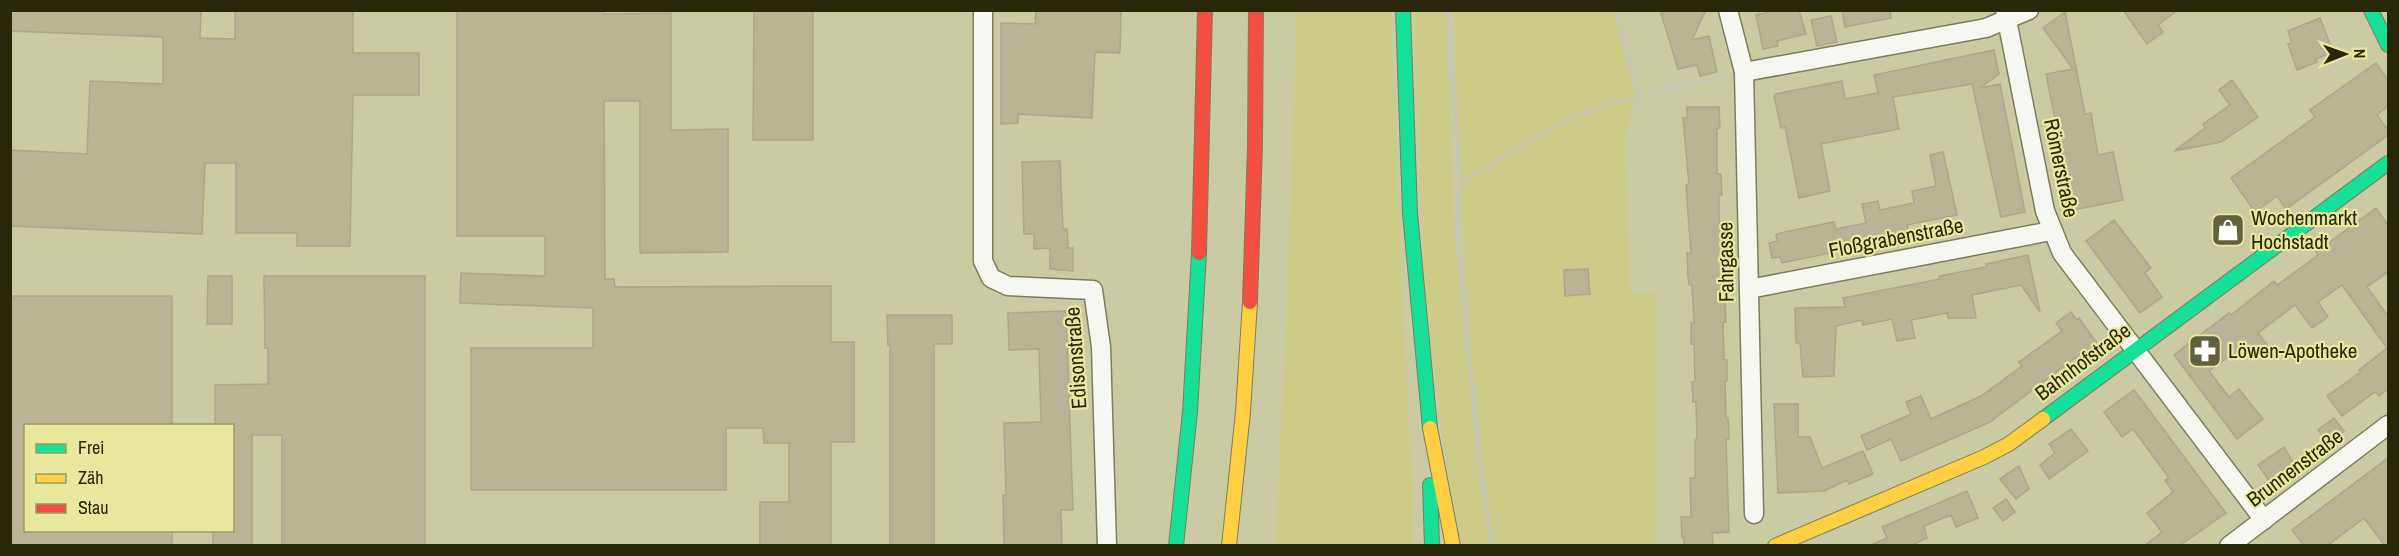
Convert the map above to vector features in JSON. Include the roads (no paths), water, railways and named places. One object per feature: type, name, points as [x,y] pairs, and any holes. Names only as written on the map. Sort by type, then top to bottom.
[{"type":"main road","points":[[1176,546],[1192,395],[1199,294],[1204,184],[1205,10]]},
{"type":"main road","points":[[1229,546],[1251,306],[1256,177],[1256,10]]},
{"type":"main road","points":[[1403,10],[1410,213],[1431,437],[1453,546]]},
{"type":"main road","points":[[2371,10],[2388,45]]},
{"type":"main road","name":"Bahnhofstraße","points":[[1775,546],[2000,450],[2388,163]]},
{"type":"main road","points":[[1431,437],[1429,516],[1432,546]]},
{"type":"street","name":"Edisonstraße","points":[[983,10],[983,261],[991,278],[1008,286],[1093,290],[1101,347],[1107,546]]},
{"type":"street","name":"Fahrgasse","points":[[1728,10],[1744,72],[1754,514]]},
{"type":"street","points":[[1744,72],[1986,28],[2006,16],[2028,10]]},
{"type":"street","name":"Römerstraße","points":[[2006,16],[2045,211],[2051,231],[2062,253],[2264,520]]},
{"type":"street","name":"Floßgrabenstraße","points":[[1749,289],[2051,231]]},
{"type":"street","name":"Brunnenstraße","points":[[2229,546],[2388,425]]},
{"type":"place","name":"Wochenmarkt Hochstadt","points":[[2228,230]]},
{"type":"place","name":"Löwen-Apotheke","points":[[2205,351]]}]
